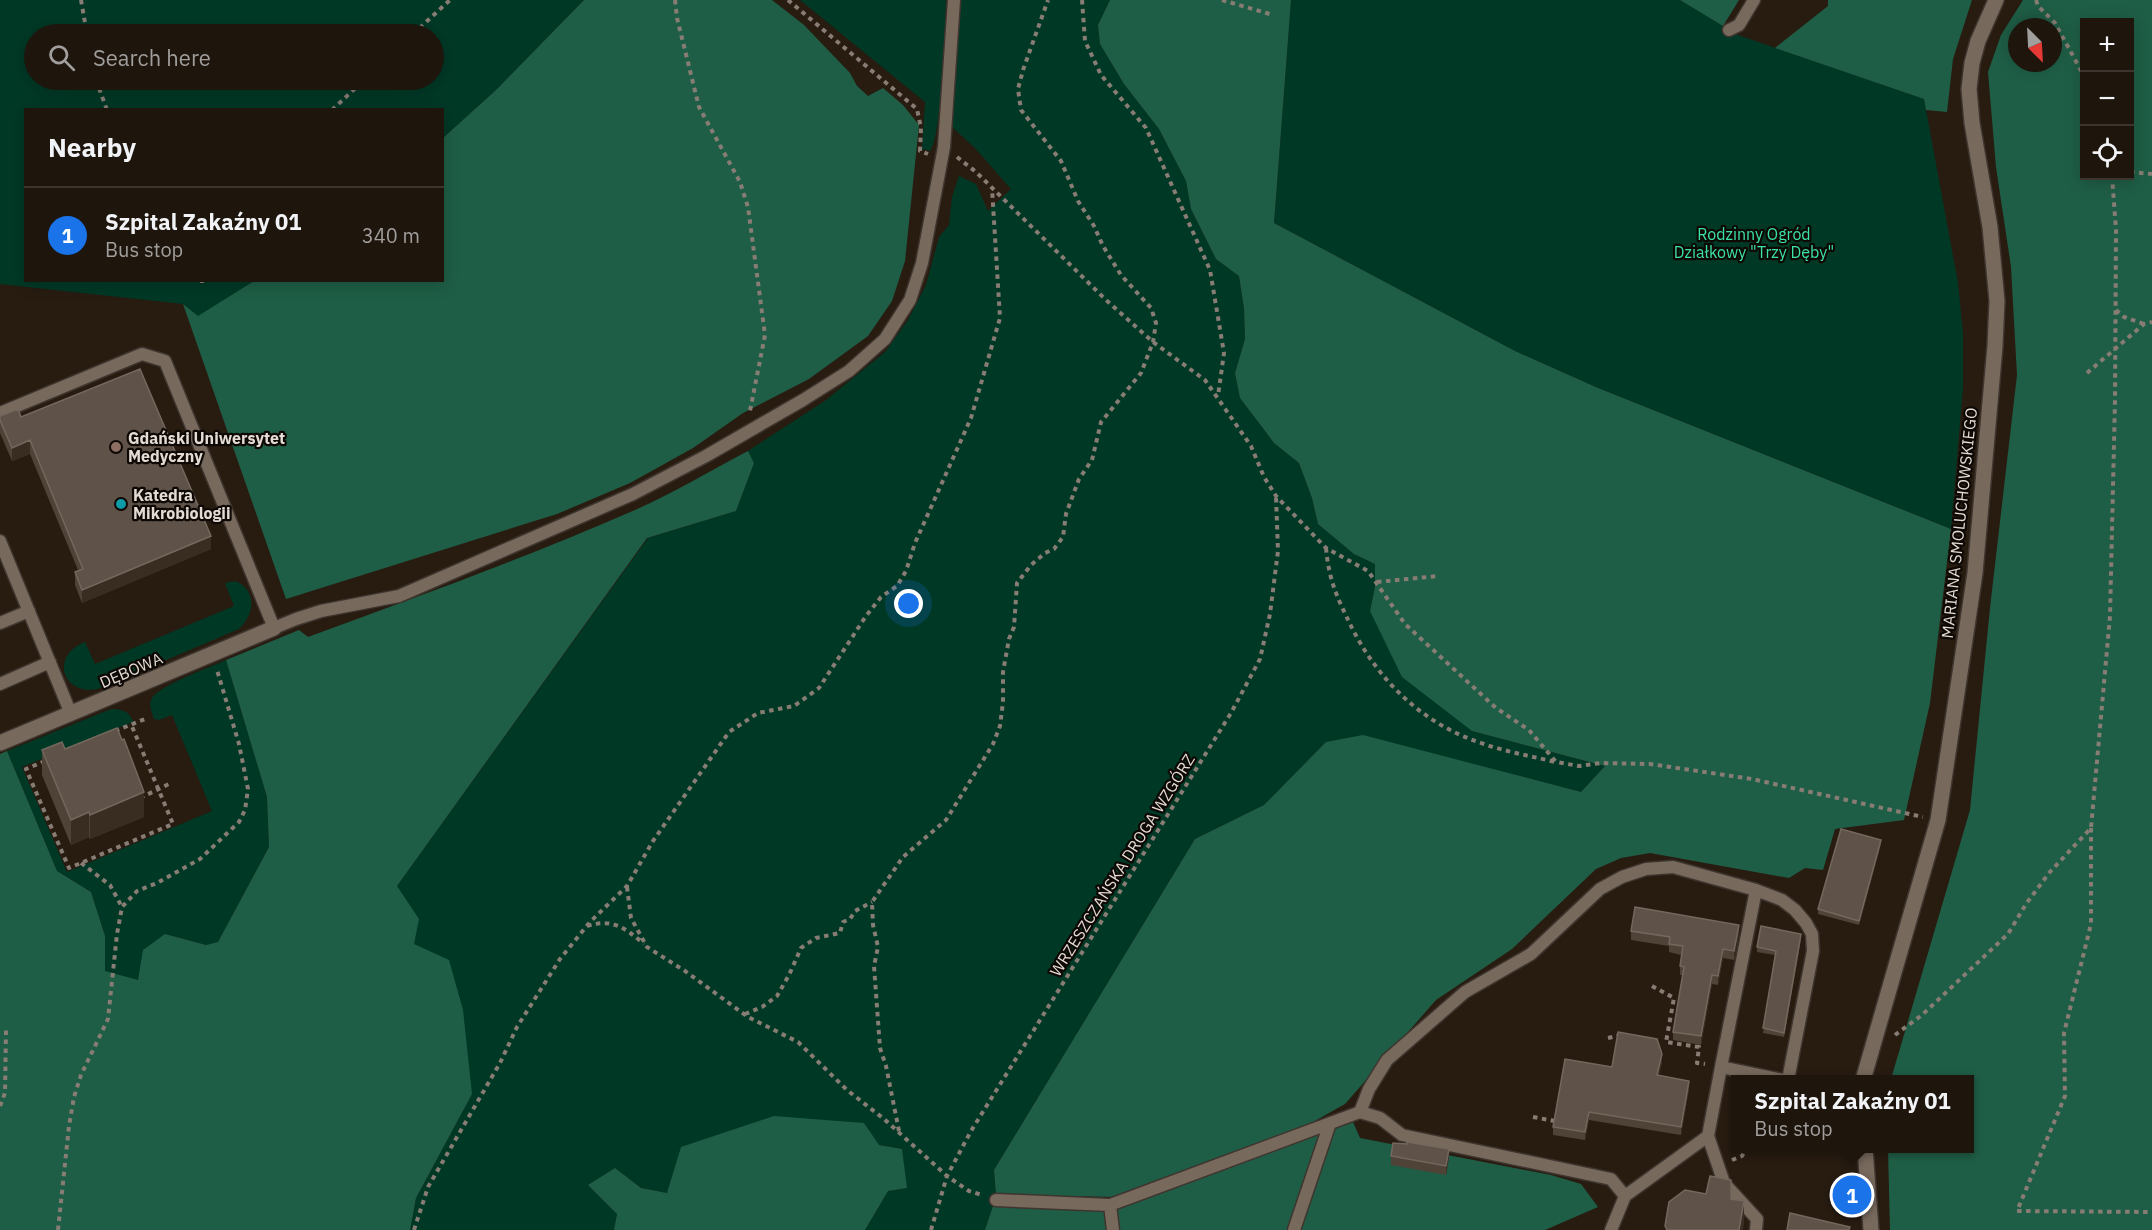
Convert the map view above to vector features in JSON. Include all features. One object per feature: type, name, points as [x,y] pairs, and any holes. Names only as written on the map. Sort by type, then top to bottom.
[{"type":"street","name":"MARIANA SMOLUCHOWSKIEGO","points":[[1864,1075],[1938,820],[1975,573],[1997,301],[1990,227],[1972,123],[1969,89],[1972,63],[1978,41],[1996,0]]},
{"type":"street","name":"DĘBOWA","points":[[0,743],[274,628]]},
{"type":"street","points":[[1865,1153],[1871,1230]]},
{"type":"lane","points":[[0,413],[142,354],[165,361],[274,628],[321,611],[399,596],[633,494],[803,400],[849,371],[885,339],[910,300],[922,263],[944,147],[954,0]]},
{"type":"lane","points":[[1729,30],[1739,26],[1754,0]]},
{"type":"lane","points":[[0,541],[71,714]]},
{"type":"lane","points":[[0,623],[29,611]]},
{"type":"lane","points":[[0,684],[50,662]]},
{"type":"lane","points":[[1360,1112],[1369,1089],[1387,1060],[1465,992],[1531,954],[1600,889],[1622,877],[1646,869],[1673,867],[1756,890],[1782,900],[1806,923],[1812,934],[1813,951],[1789,1075]]},
{"type":"lane","points":[[1756,890],[1708,1136],[1724,1183],[1757,1219],[1756,1230]]},
{"type":"lane","points":[[1721,1067],[1759,1075]]},
{"type":"lane","points":[[996,1200],[1110,1205],[1360,1112],[1380,1118],[1402,1135],[1611,1179],[1625,1196]]},
{"type":"lane","points":[[1294,1230],[1330,1123]]},
{"type":"lane","points":[[1611,1230],[1625,1196],[1708,1136]]},
{"type":"lane","points":[[1110,1205],[1113,1230]]},
{"type":"path","points":[[81,0],[85,24]]},
{"type":"path","points":[[424,24],[450,0]]},
{"type":"path","points":[[675,0],[677,18],[699,107],[740,182],[746,199],[765,335],[750,410],[741,436]]},
{"type":"path","points":[[788,0],[917,109],[921,128],[920,151],[932,155],[944,147],[976,171],[1105,299],[1153,342],[1205,380],[1251,446],[1264,477],[1276,496],[1326,548],[1368,571],[1405,624],[1496,708],[1529,730],[1556,762]]},
{"type":"path","points":[[744,1014],[762,1007],[777,996],[801,948],[816,938],[840,933],[843,922],[850,919],[855,911],[873,902],[903,857],[946,820],[993,744],[1000,726],[1003,672],[1009,639],[1014,627],[1017,583],[1031,565],[1045,553],[1054,549],[1063,537],[1066,514],[1079,479],[1092,460],[1101,422],[1141,373],[1153,342],[1156,322],[1151,308],[1121,275],[1078,201],[1061,161],[1021,110],[1018,88],[1020,79],[1048,0]]},
{"type":"path","points":[[1082,0],[1085,41],[1101,75],[1146,128],[1210,270],[1224,352],[1218,397]]},
{"type":"path","points":[[1222,0],[1273,15]]},
{"type":"path","points":[[2036,0],[2038,6],[2055,23],[2083,72]]},
{"type":"path","points":[[100,90],[107,108]]},
{"type":"path","points":[[334,108],[353,90]]},
{"type":"path","points":[[2134,172],[2152,174]]},
{"type":"path","points":[[2112,180],[2116,230],[2116,310],[2110,616],[2091,828],[2091,924],[2064,1033],[2065,1096],[2017,1211],[2152,1212]]},
{"type":"path","points":[[414,1230],[428,1187],[500,1063],[517,1027],[560,959],[586,926],[627,886],[653,842],[729,732],[758,713],[794,706],[819,688],[866,616],[881,597],[897,586],[906,571],[915,543],[971,418],[1000,318],[992,187]]},
{"type":"path","points":[[2116,310],[2124,317],[2144,324]]},
{"type":"path","points":[[2087,372],[2144,324],[2152,322]]},
{"type":"path","name":"WRZESZCZAŃSKA DROGA WZGÓRZ","points":[[931,1230],[948,1176],[971,1131],[1231,713],[1260,659],[1270,614],[1278,551],[1276,496]]},
{"type":"path","points":[[1326,548],[1328,572],[1336,595],[1359,641],[1384,678],[1411,705],[1450,730],[1483,744],[1556,762],[1579,766],[1601,763],[1650,764],[1752,779],[1938,820]]},
{"type":"path","points":[[1377,582],[1438,576]]},
{"type":"path","points":[[57,1230],[74,1097],[81,1075],[108,1019],[122,907],[137,891],[158,883],[200,860],[239,822],[245,810],[248,789],[239,744],[212,655]]},
{"type":"path","points":[[112,732],[145,718]]},
{"type":"path","points":[[55,757],[26,769],[69,868],[173,824],[131,724]]},
{"type":"path","points":[[136,799],[171,783]]},
{"type":"path","points":[[1873,1046],[1892,1037],[1922,1015],[2008,934],[2049,873],[2091,828]]},
{"type":"path","points":[[81,863],[110,885],[122,907]]},
{"type":"path","points":[[627,886],[631,918],[647,947]]},
{"type":"path","points":[[873,902],[873,926],[878,947],[874,966],[879,1048],[886,1066],[898,1131]]},
{"type":"path","points":[[586,926],[597,923],[625,928],[647,947],[685,971],[744,1014],[798,1042],[847,1090],[898,1131],[948,1176],[969,1191],[996,1200]]},
{"type":"path","points":[[1652,986],[1674,998],[1666,1042]]},
{"type":"path","points":[[0,1106],[5,1093],[6,1030]]},
{"type":"path","points":[[1608,1038],[1619,1035],[1631,1037]]},
{"type":"path","points":[[1654,1040],[1699,1047],[1697,1063]]},
{"type":"path","points":[[1533,1117],[1555,1121]]},
{"type":"green space","points":[[0,0],[584,0],[496,90],[444,137],[444,108],[24,108],[24,282],[252,282],[198,317],[183,304],[0,284]]},
{"type":"green space","points":[[584,0],[772,0],[804,25],[850,73],[857,86],[868,96],[883,88],[903,105],[919,125],[905,261],[892,301],[868,336],[809,379],[743,413],[693,448],[630,483],[557,514],[286,599],[183,304],[198,316],[252,282],[444,282],[444,137],[496,90]]},
{"type":"green space","points":[[800,0],[946,0],[940,104],[934,142],[930,151],[922,149],[925,102]]},
{"type":"green space","points":[[961,0],[1110,0],[1098,25],[1100,44],[1124,84],[1159,129],[1186,181],[1191,209],[1216,259],[1239,276],[1244,308],[1245,339],[1235,373],[1240,398],[1274,443],[1299,463],[1312,498],[1318,524],[1354,554],[1375,564],[1375,587],[1370,611],[1472,731],[1605,766],[1581,792],[1363,736],[1326,742],[1264,805],[1195,839],[994,1170],[996,1197],[985,1230],[865,1230],[888,1191],[906,1188],[902,1149],[879,1145],[667,1193],[641,1188],[615,1168],[589,1186],[617,1214],[614,1230],[410,1230],[416,1198],[472,1094],[414,944],[397,886],[648,538],[736,511],[754,463],[748,451],[826,400],[885,352],[908,320],[926,285],[939,237],[949,225],[952,197],[959,176],[976,184],[988,211],[1011,189],[974,147],[952,127]]},
{"type":"green space","points":[[1110,0],[1291,0],[1274,223],[1515,351],[1598,388],[1951,529],[1930,703],[1904,820],[1835,829],[1823,870],[1805,868],[1789,878],[1650,853],[1621,858],[1596,869],[1512,949],[1436,1000],[1345,1104],[1304,1127],[1119,1197],[996,1195],[994,1170],[1195,839],[1264,805],[1326,742],[1363,735],[1581,792],[1605,766],[1472,731],[1402,677],[1370,611],[1375,587],[1375,564],[1354,554],[1318,524],[1312,498],[1299,463],[1274,443],[1240,398],[1235,373],[1245,339],[1244,308],[1239,276],[1216,259],[1191,209],[1186,181],[1159,129],[1124,84],[1100,44],[1098,25]]},
{"type":"green space","name":"Rodzinny Ogród Działkowy \"Trzy Dęby\"","points":[[1291,0],[1680,0],[1738,35],[1924,99],[1958,283],[1963,333],[1963,388],[1951,529],[1598,388],[1515,351],[1274,223]]},
{"type":"green space","points":[[1680,0],[1739,0],[1723,26]]},
{"type":"green space","points":[[1828,0],[1972,0],[1953,59],[1947,112],[1926,110],[1924,99],[1775,48],[1828,6]]},
{"type":"green space","points":[[2023,0],[2152,0],[2152,1230],[1890,1230],[1888,1153],[1974,1153],[1974,1075],[1892,1075],[1970,810],[1990,608],[2017,375],[2011,267],[1996,167],[1988,72],[2001,35],[2008,24],[2008,72],[2062,72],[2062,18],[2012,18]]},
{"type":"green space","points":[[748,451],[754,463],[736,511],[647,538],[397,886],[419,919],[414,944],[449,960],[463,1010],[472,1094],[416,1198],[410,1230],[0,1230],[0,754],[7,751],[57,871],[91,892],[105,936],[105,971],[138,980],[143,950],[165,934],[206,945],[218,942],[269,847],[267,797],[226,660],[299,630],[308,637],[554,544],[649,503]]},
{"type":"green space","points":[[236,581],[248,591],[251,597],[248,617],[239,629],[98,689],[86,690],[76,687],[69,681],[64,665],[67,656],[74,648],[85,642],[95,664],[234,606],[225,583]]},
{"type":"green space","points":[[226,660],[267,797],[269,847],[218,942],[206,945],[165,934],[138,980],[105,972],[105,936],[91,892],[57,871],[7,751],[111,709],[125,711],[132,718],[133,722],[22,767],[67,872],[212,811],[172,715],[159,720],[154,719],[150,703],[155,695],[173,683]]},
{"type":"green space","points":[[774,1116],[864,1123],[879,1145],[902,1149],[907,1188],[888,1191],[865,1230],[614,1230],[617,1214],[588,1185],[615,1168],[641,1188],[667,1193],[681,1147]]},
{"type":"green space","points":[[1353,1122],[1360,1138],[1551,1175],[1581,1184],[1598,1207],[1545,1230],[985,1230],[996,1197],[1113,1209]]},
{"type":"building","name":"Katedra Mikrobiologii","points":[[140,369],[211,536],[82,590],[75,572],[83,569],[30,440],[12,448],[0,416],[18,409],[21,417]]},
{"type":"building","points":[[117,728],[122,740],[124,739],[144,792],[90,815],[89,812],[71,820],[42,750],[62,742],[65,749]]},
{"type":"building","points":[[1841,829],[1881,840],[1859,921],[1818,909]]},
{"type":"building","points":[[1635,907],[1739,925],[1734,951],[1723,949],[1718,976],[1712,975],[1701,1036],[1673,1032],[1684,967],[1680,966],[1683,946],[1669,944],[1670,937],[1631,931]]},
{"type":"building","points":[[1761,926],[1801,934],[1784,1033],[1763,1028],[1776,951],[1757,947]]},
{"type":"building","points":[[1618,1032],[1657,1039],[1662,1054],[1657,1075],[1689,1081],[1681,1127],[1589,1112],[1585,1132],[1553,1127],[1565,1059],[1612,1067]]},
{"type":"building","points":[[1407,1142],[1449,1149],[1446,1166],[1391,1156],[1393,1143],[1407,1144]]},
{"type":"building","points":[[1710,1176],[1731,1180],[1731,1199],[1744,1201],[1739,1230],[1667,1230],[1665,1226],[1669,1202],[1685,1190],[1706,1194]]},
{"type":"building","points":[[1790,1213],[1850,1227],[1849,1230],[1787,1230]]},
{"type":"place","name":"Gdański Uniwersytet Medyczny","points":[[116,447]]},
{"type":"place","name":"Katedra Mikrobiologii","points":[[121,504]]},
{"type":"place","name":"Szpital Zakaźny 01","points":[[1852,1195]]}]
